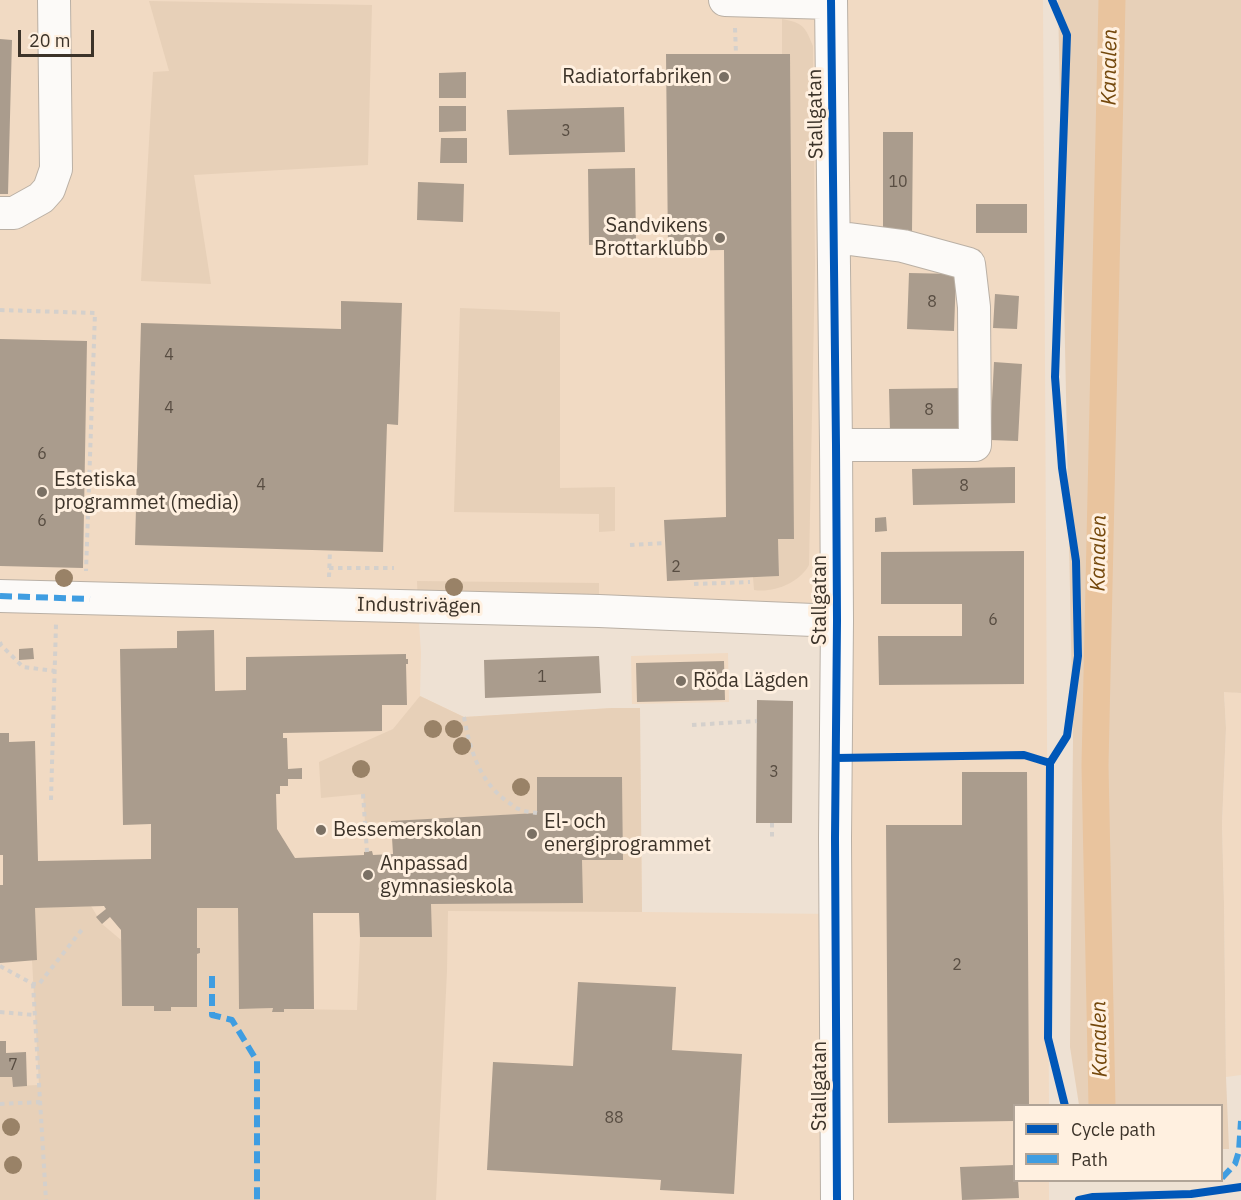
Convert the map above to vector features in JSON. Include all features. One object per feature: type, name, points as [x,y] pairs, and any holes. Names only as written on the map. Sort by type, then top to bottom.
[{"type":"street","points":[[0,213],[14,213],[41,198],[49,189],[56,169],[54,0]]},
{"type":"street","points":[[726,0],[831,2]]},
{"type":"street","name":"Stallgatan","points":[[831,2],[837,621],[835,838],[837,1200]]},
{"type":"street","points":[[834,237],[903,246],[969,264],[974,307],[976,391],[975,445],[836,445]]},
{"type":"street","name":"Industrivägen","points":[[0,596],[465,607],[837,621]]},
{"type":"path","points":[[0,310],[95,313],[71,598],[55,671],[51,800]]},
{"type":"path","points":[[630,545],[665,543]]},
{"type":"path","points":[[329,568],[394,568]]},
{"type":"path","points":[[0,642],[23,667],[55,671]]},
{"type":"path","points":[[464,717],[469,743],[489,785],[518,809],[537,813]]},
{"type":"path","points":[[692,725],[757,721]]},
{"type":"path","points":[[363,794],[368,852]]},
{"type":"path","points":[[772,823],[772,838]]},
{"type":"path","points":[[0,966],[33,984],[39,984],[84,927]]},
{"type":"path","points":[[33,984],[46,1200]]},
{"type":"path","points":[[0,1012],[34,1015]]},
{"type":"path","points":[[0,1104],[40,1102]]},
{"type":"shaded area","points":[[0,0],[1043,0],[1049,1104],[1013,1104],[1013,1182],[1049,1182],[1049,1200],[0,1200]],"holes":[[[418,607],[837,621],[836,914],[642,912],[640,750],[612,708],[464,717],[420,696],[421,653]]]},
{"type":"shaded area","points":[[1058,0],[1241,0],[1241,693],[1224,692],[1226,728],[1222,824],[1229,1149],[1223,1149],[1223,1104],[1079,1104],[1070,1047],[1073,740]]},
{"type":"shaded area","points":[[149,1],[372,5],[368,165],[194,175],[211,284],[141,281],[153,72],[169,71]]},
{"type":"shaded area","points":[[782,19],[802,26],[813,46],[815,265],[809,565],[792,582],[762,591],[754,590],[753,577],[779,576],[778,539],[794,538],[790,54],[782,54]]},
{"type":"shaded area","points":[[460,308],[560,312],[560,488],[615,487],[615,531],[599,532],[599,514],[454,512]]},
{"type":"shaded area","points":[[417,581],[599,583],[599,611],[418,606]]},
{"type":"shaded area","name":"Röda Lägden","points":[[728,653],[729,702],[632,704],[631,656]]},
{"type":"shaded area","points":[[1224,691],[1241,693],[1241,1075],[1226,1077],[1222,824],[1226,728]]},
{"type":"shaded area","points":[[420,696],[464,717],[640,708],[642,912],[448,911],[436,1200],[0,1200],[0,1077],[12,1077],[13,1086],[39,1085],[32,960],[35,908],[91,906],[102,924],[121,940],[122,1006],[154,1006],[155,1011],[171,1011],[171,1007],[197,1007],[197,954],[200,953],[200,949],[197,948],[197,908],[238,908],[239,1009],[273,1008],[272,1011],[284,1012],[284,1009],[357,1010],[360,937],[431,937],[431,904],[582,903],[582,860],[623,860],[622,777],[537,777],[537,813],[365,823],[363,794],[321,798],[319,762],[393,729]]},
{"type":"building","points":[[0,39],[12,40],[8,194],[0,194]]},
{"type":"building","points":[[666,54],[790,54],[794,539],[778,539],[779,576],[667,581],[664,520],[726,517],[724,250],[668,251]]},
{"type":"building","points":[[466,72],[466,98],[439,98],[439,73]]},
{"type":"building","points":[[439,106],[466,106],[466,131],[439,132]]},
{"type":"building","points":[[624,107],[625,152],[509,155],[507,110]]},
{"type":"building","points":[[883,132],[913,132],[912,232],[883,231]]},
{"type":"building","points":[[441,138],[467,138],[467,163],[440,163]]},
{"type":"building","points":[[635,168],[636,244],[589,245],[588,169]]},
{"type":"building","points":[[418,182],[464,184],[463,222],[417,220]]},
{"type":"building","points":[[976,204],[1027,204],[1027,233],[976,233]]},
{"type":"building","points":[[909,273],[956,274],[954,331],[907,329]]},
{"type":"building","points":[[995,294],[1019,296],[1017,329],[993,328]]},
{"type":"building","points":[[341,301],[402,303],[398,425],[387,424],[383,552],[135,545],[141,323],[341,329]]},
{"type":"building","points":[[0,339],[87,341],[83,568],[0,566]]},
{"type":"building","points":[[994,362],[1022,364],[1018,441],[990,440]]},
{"type":"building","points":[[967,388],[968,431],[890,432],[889,389]]},
{"type":"building","points":[[1015,467],[1015,503],[913,505],[912,469]]},
{"type":"building","points":[[886,517],[887,531],[875,532],[875,518]]},
{"type":"building","points":[[1024,551],[1024,684],[879,685],[878,636],[962,636],[962,604],[881,604],[881,552]]},
{"type":"building","name":"Bessemerskolan","points":[[214,630],[215,691],[246,690],[246,657],[406,654],[406,659],[408,659],[408,664],[406,664],[407,705],[382,705],[382,731],[283,733],[283,738],[287,738],[288,769],[302,768],[302,779],[288,779],[288,786],[280,786],[280,794],[276,794],[277,829],[295,858],[364,855],[364,852],[372,851],[373,855],[393,854],[391,821],[537,813],[537,777],[622,777],[623,860],[582,860],[583,903],[431,904],[432,937],[360,937],[359,913],[313,913],[314,1009],[284,1009],[284,1012],[272,1012],[273,1008],[239,1009],[238,908],[197,908],[197,948],[200,948],[200,953],[197,954],[197,1007],[171,1007],[171,1011],[154,1011],[154,1006],[122,1006],[121,930],[110,917],[102,924],[96,917],[106,909],[104,906],[35,908],[37,960],[0,963],[0,885],[3,885],[3,855],[0,855],[0,733],[9,733],[9,742],[35,741],[38,861],[151,859],[151,824],[123,825],[120,649],[177,648],[177,631]]},
{"type":"building","points":[[33,648],[34,659],[19,660],[19,649]]},
{"type":"building","points":[[599,656],[601,693],[485,698],[484,660]]},
{"type":"building","name":"Röda Lägden","points":[[724,661],[725,700],[637,702],[636,663]]},
{"type":"building","points":[[757,700],[793,701],[792,823],[756,823]]},
{"type":"building","points":[[962,772],[1027,772],[1029,1104],[1013,1104],[1013,1121],[888,1123],[886,825],[962,825]]},
{"type":"building","points":[[578,982],[676,987],[672,1050],[742,1054],[734,1194],[660,1190],[661,1180],[487,1170],[493,1062],[573,1066]]},
{"type":"building","points":[[0,1041],[6,1041],[6,1053],[26,1052],[27,1086],[13,1087],[12,1077],[0,1077]]},
{"type":"building","points":[[1013,1165],[1013,1182],[1018,1182],[1019,1198],[962,1200],[960,1167]]},
{"type":"waterway","name":"Kanalen","points":[[1102,1104],[1095,765],[1112,0]]},
{"type":"marked path","points":[[0,596],[90,599]]},
{"type":"marked path","points":[[212,976],[212,1015],[232,1020],[257,1061],[257,1200]]},
{"type":"marked path","points":[[1223,1177],[1235,1164],[1239,1151],[1241,1121]]},
{"type":"cycle path","points":[[831,0],[837,621],[835,838],[837,1200]]},
{"type":"cycle path","points":[[1052,0],[1067,35],[1055,377],[1062,468],[1076,561],[1078,656],[1067,736],[1050,763],[1048,1038],[1064,1104]]},
{"type":"cycle path","points":[[836,758],[1024,755],[1050,763]]},
{"type":"cycle path","points":[[1079,1200],[1093,1197],[1191,1194],[1241,1187]]},
{"type":"place","name":"Radiatorfabriken","points":[[724,77]]},
{"type":"place","name":"Sandvikens Brottarklubb","points":[[720,238]]},
{"type":"place","name":"Estetiska programmet (media)","points":[[42,492]]},
{"type":"place","name":"Röda Lägden","points":[[681,681]]},
{"type":"place","name":"Bessemerskolan","points":[[321,830]]},
{"type":"place","name":"El- och energiprogrammet","points":[[532,834]]},
{"type":"place","name":"Anpassad gymnasieskola","points":[[368,875]]}]
